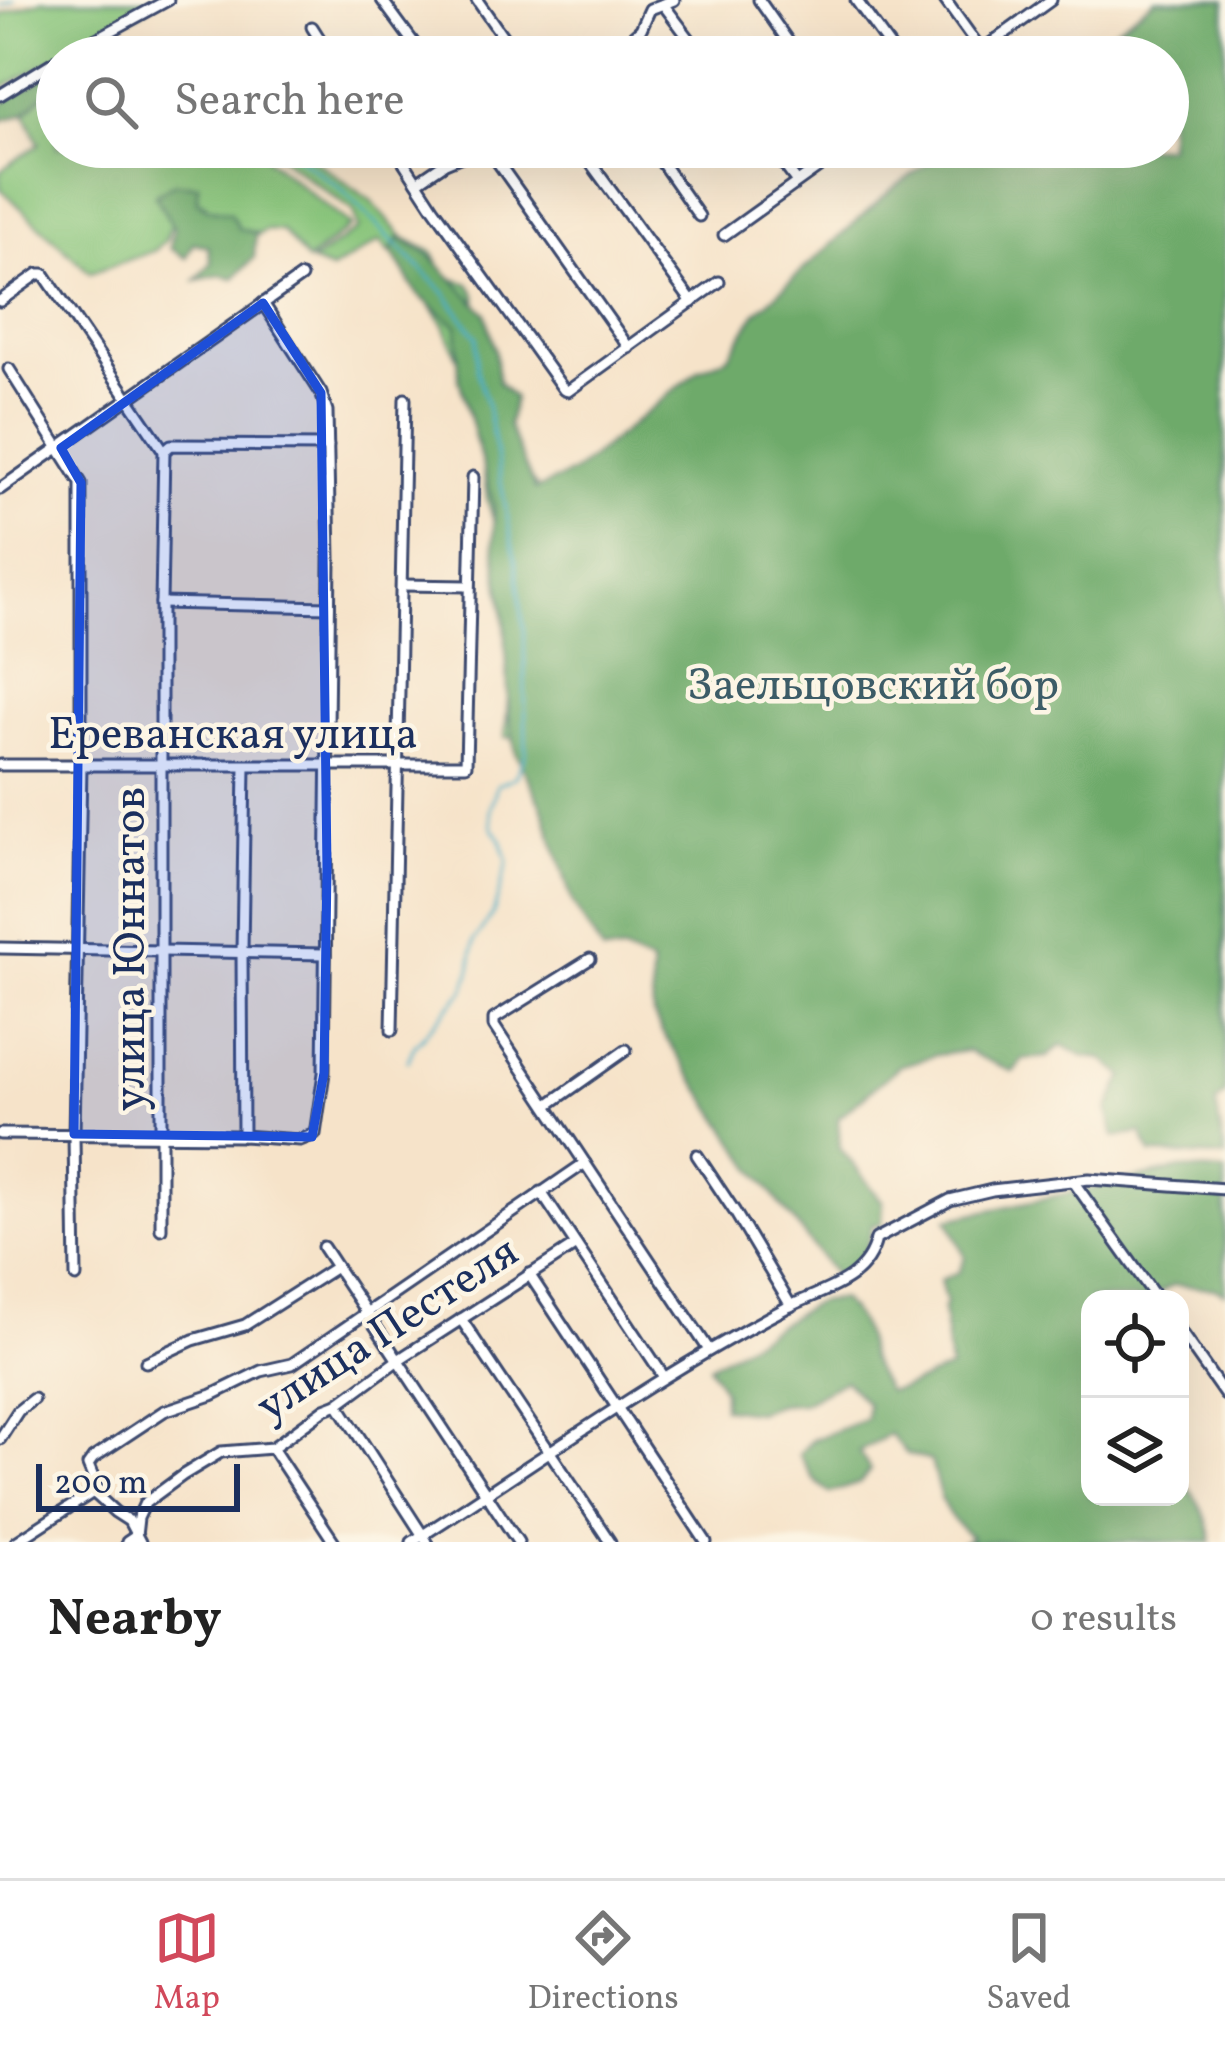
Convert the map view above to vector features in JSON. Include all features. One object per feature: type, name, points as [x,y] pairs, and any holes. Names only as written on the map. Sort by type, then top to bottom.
[{"type":"street","points":[[101,36],[168,0]]},
{"type":"street","points":[[382,0],[409,36]]},
{"type":"street","points":[[477,0],[502,36]]},
{"type":"street","points":[[759,0],[784,36]]},
{"type":"street","points":[[856,0],[882,36]]},
{"type":"street","points":[[946,0],[967,36]]},
{"type":"street","points":[[632,36],[641,28],[646,5],[669,2],[690,36]]},
{"type":"street","points":[[1001,36],[1045,2]]},
{"type":"street","points":[[312,27],[318,36]]},
{"type":"street","points":[[0,95],[36,73]]},
{"type":"street","points":[[408,168],[568,392],[719,283]]},
{"type":"street","points":[[418,182],[439,168]]},
{"type":"street","points":[[500,168],[629,348]]},
{"type":"street","points":[[594,168],[692,302]]},
{"type":"street","points":[[666,168],[699,216]]},
{"type":"street","points":[[787,168],[797,182]]},
{"type":"street","points":[[724,235],[817,168]]},
{"type":"street","points":[[0,301],[44,274],[164,451],[171,445],[328,446]]},
{"type":"street","points":[[0,489],[301,277]]},
{"type":"street","points":[[0,1133],[300,1140],[315,1134],[324,1073],[327,411],[322,394],[263,303]]},
{"type":"street","points":[[9,369],[81,483],[76,1276]]},
{"type":"street","points":[[392,1030],[405,399]]},
{"type":"street","name":"улица Юннатов","points":[[160,1229],[164,451]]},
{"type":"street","points":[[402,585],[469,586],[473,477]]},
{"type":"street","name":"Ереванская улица","points":[[0,765],[466,765],[469,586]]},
{"type":"street","points":[[161,603],[329,607]]},
{"type":"street","points":[[243,1136],[245,766]]},
{"type":"street","points":[[0,948],[325,955]]},
{"type":"street","points":[[590,959],[494,1019],[494,1026],[709,1350]]},
{"type":"street","points":[[548,1106],[626,1050]]},
{"type":"street","points":[[697,1155],[791,1306]]},
{"type":"street","points":[[16,1542],[93,1492],[97,1487],[88,1465],[93,1458],[153,1417],[261,1371],[292,1364],[585,1163]]},
{"type":"street","points":[[338,1404],[421,1540],[485,1492],[664,1377],[791,1306],[835,1288],[873,1253],[876,1239],[950,1200],[992,1190],[1089,1179],[1225,1190]]},
{"type":"street","points":[[1073,1181],[1151,1290]]},
{"type":"street","points":[[541,1192],[664,1377]]},
{"type":"street","name":"улица Пестеля","points":[[134,1540],[145,1503],[184,1475],[221,1452],[272,1448],[576,1245]]},
{"type":"street","points":[[323,1247],[518,1542]]},
{"type":"street","points":[[146,1362],[193,1340],[245,1325],[336,1267]]},
{"type":"street","points":[[529,1274],[706,1542]]},
{"type":"street","points":[[461,1319],[610,1542]]},
{"type":"street","points":[[1189,1344],[1225,1394]]},
{"type":"street","points":[[0,1439],[18,1411],[33,1399]]},
{"type":"street","points":[[272,1448],[334,1542]]},
{"type":"street","points":[[93,1492],[129,1521],[134,1540]]},
{"type":"highlighted area","points":[[263,303],[321,393],[327,869],[324,1073],[312,1137],[74,1134],[81,483],[61,448]]},
{"type":"green space","points":[[43,0],[157,0],[97,36],[36,36],[36,69],[0,89],[0,15]]},
{"type":"green space","name":"Заельцовский бор","points":[[1155,0],[1225,0],[1225,1094],[1216,1103],[1225,1157],[1151,1154],[1142,1133],[1115,1137],[1108,1110],[1124,1076],[1103,1059],[1085,1057],[1062,1045],[1047,1057],[1024,1059],[1013,1072],[967,1051],[899,1066],[838,1118],[840,1148],[883,1202],[882,1224],[872,1225],[862,1256],[835,1276],[753,1168],[662,1032],[653,1014],[651,964],[623,952],[603,953],[573,904],[543,808],[516,753],[494,507],[459,379],[457,326],[418,295],[391,251],[399,238],[428,254],[486,313],[498,382],[514,398],[508,425],[535,490],[574,472],[700,369],[728,357],[757,312],[892,189],[922,168],[1189,168],[1189,36],[1105,36]]},
{"type":"green space","points":[[36,82],[36,102],[24,113],[0,121],[0,105]]},
{"type":"green space","points":[[36,99],[36,137],[24,110]]},
{"type":"green space","points":[[36,146],[36,168],[278,168],[351,226],[307,261],[282,231],[266,230],[245,242],[202,202],[164,205],[173,221],[165,241],[154,251],[90,273],[0,188],[0,171]]},
{"type":"green space","points":[[295,168],[325,168],[370,200],[403,237],[432,252],[446,277],[469,284],[476,295],[477,317],[494,345],[503,395],[513,402],[508,426],[519,467],[536,486],[547,555],[545,740],[505,737],[511,655],[505,559],[487,499],[475,401],[444,325],[380,241],[331,270],[311,262],[358,229],[353,211]]},
{"type":"green space","points":[[174,183],[199,185],[197,201],[230,213],[239,229],[256,233],[254,258],[234,278],[220,275],[196,280],[211,263],[208,246],[194,243],[186,258],[170,248],[174,229],[155,195]]},
{"type":"green space","points":[[1181,1169],[1225,1172],[1225,1293],[1173,1285],[1164,1290],[1081,1290],[1081,1506],[1189,1506],[1189,1489],[1205,1515],[1211,1542],[963,1542],[971,1537],[948,1512],[931,1461],[907,1454],[889,1434],[859,1452],[870,1470],[860,1483],[830,1493],[815,1481],[799,1454],[812,1440],[866,1419],[867,1404],[845,1380],[802,1403],[756,1412],[723,1408],[723,1390],[709,1366],[816,1302],[840,1299],[852,1312],[887,1391],[950,1369],[940,1280],[959,1272],[965,1257],[948,1219]]},
{"type":"waterway","points":[[0,6],[14,0]]},
{"type":"waterway","points":[[312,168],[340,188],[445,293],[477,337],[477,371],[516,565],[524,631],[526,753],[515,777],[497,785],[490,810],[492,827],[508,862],[493,914],[474,941],[465,989],[414,1046],[408,1061]]}]
